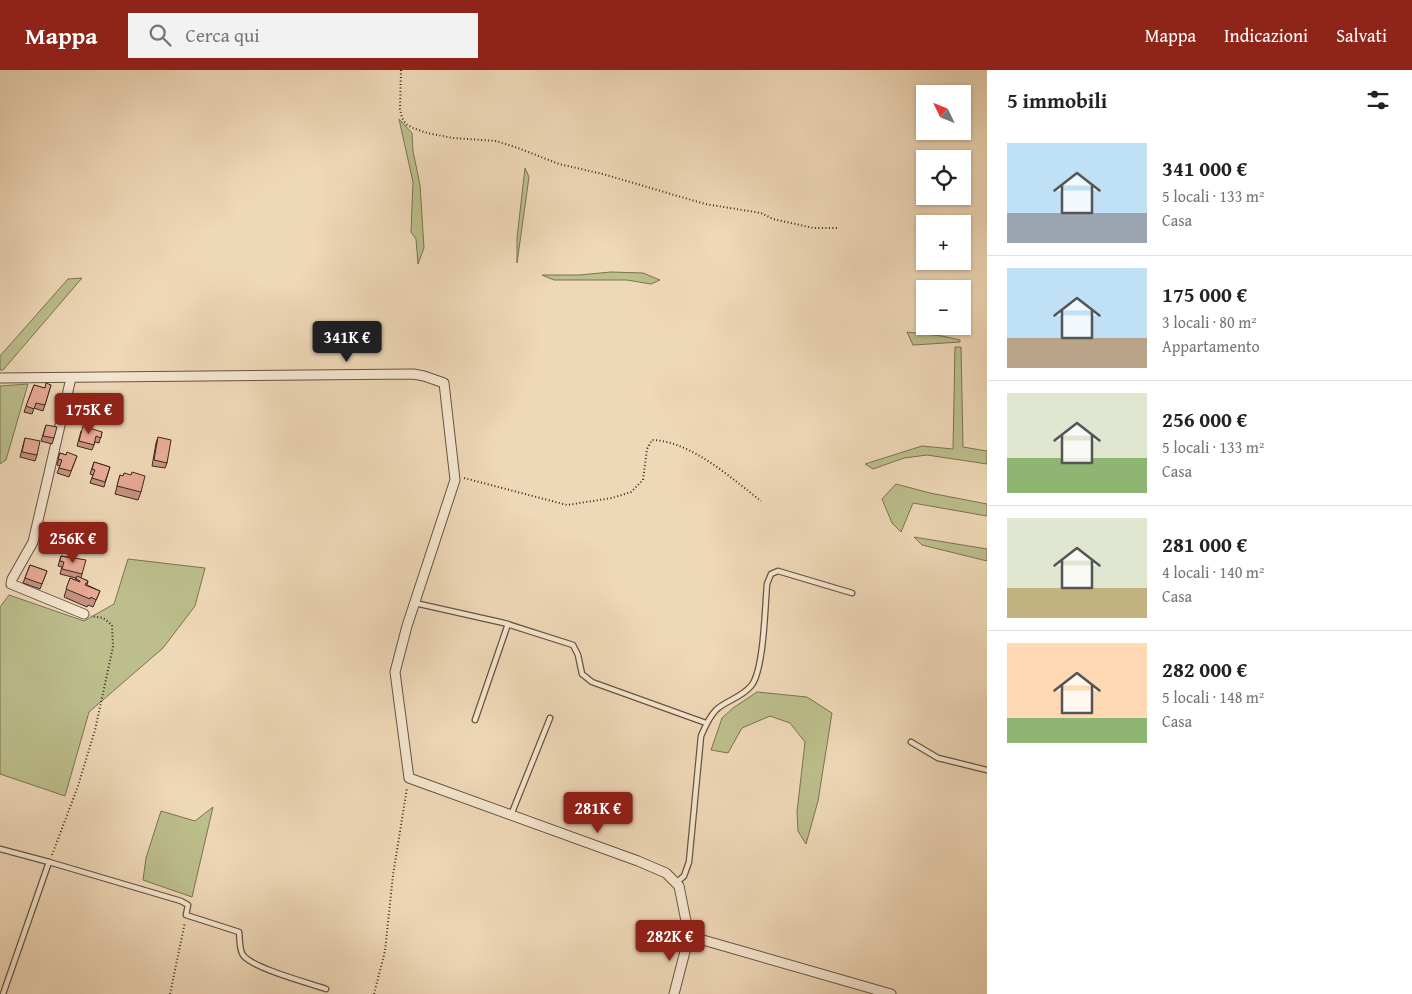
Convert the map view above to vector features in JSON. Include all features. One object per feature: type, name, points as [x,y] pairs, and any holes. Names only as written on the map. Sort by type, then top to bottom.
[{"type":"street","points":[[0,378],[412,374],[444,383],[455,480],[407,626],[395,672],[409,778],[638,861],[666,873],[679,886],[689,936],[674,994]]},
{"type":"street","points":[[71,378],[33,542],[11,584],[84,614]]},
{"type":"street","points":[[689,936],[891,994]]},
{"type":"lane","points":[[676,883],[684,876],[688,862],[702,736],[706,723],[717,709],[737,698],[752,685],[759,668],[767,584],[771,574],[778,571],[852,593]]},
{"type":"lane","points":[[415,603],[508,624],[573,645],[578,654],[582,674],[592,682],[706,723]]},
{"type":"lane","points":[[476,720],[508,624]]},
{"type":"lane","points":[[511,815],[550,718]]},
{"type":"lane","points":[[911,742],[938,758],[987,770]]},
{"type":"lane","points":[[0,849],[181,901],[188,905],[186,915],[240,932],[241,953],[247,960],[326,989]]},
{"type":"lane","points":[[3,994],[49,862]]},
{"type":"path","points":[[401,70],[400,109],[406,124],[413,128],[453,138],[496,141],[559,164],[603,174],[704,204],[761,212],[772,218],[813,228],[838,228]]},
{"type":"path","points":[[454,475],[567,505],[586,503],[631,492],[643,480],[647,449],[652,440],[666,440],[691,451],[728,475],[761,501]]},
{"type":"path","points":[[49,862],[78,786],[95,730],[113,647],[112,625],[103,618],[84,614]]},
{"type":"path","points":[[374,994],[385,951],[392,874],[409,778]]},
{"type":"path","points":[[170,994],[186,915]]},
{"type":"green space","points":[[399,119],[412,133],[413,151],[420,185],[424,248],[418,264],[416,239],[411,232],[413,182]]},
{"type":"green space","points":[[525,168],[529,177],[517,263],[517,238]]},
{"type":"green space","points":[[611,272],[643,273],[660,280],[651,284],[627,280],[554,280],[542,275],[579,275]]},
{"type":"green space","points":[[82,278],[3,370],[0,370],[0,356],[68,279]]},
{"type":"green space","points":[[907,332],[916,333],[916,335],[933,335],[960,340],[960,342],[913,345]]},
{"type":"green space","points":[[955,347],[961,347],[963,447],[987,451],[987,464],[927,455],[904,458],[873,469],[865,464],[922,446],[953,449]]},
{"type":"green space","points":[[28,384],[6,460],[0,464],[0,386]]},
{"type":"green space","points":[[896,484],[987,504],[987,516],[913,503],[901,532],[892,523],[882,499]]},
{"type":"green space","points":[[914,537],[987,549],[987,561],[922,545]]},
{"type":"green space","points":[[128,559],[205,568],[195,606],[163,648],[89,712],[65,796],[0,774],[0,607],[9,595],[84,621],[114,604]]},
{"type":"green space","points":[[757,692],[807,697],[832,713],[818,801],[806,844],[798,831],[797,812],[805,742],[790,723],[770,716],[742,728],[728,753],[711,750],[722,718]]},
{"type":"green space","points":[[213,807],[192,897],[143,880],[146,858],[161,811],[195,821]]},
{"type":"building","points":[[46,383],[51,385],[45,405],[36,403],[34,409],[26,406],[34,385],[45,388]]},
{"type":"building","points":[[46,425],[57,427],[54,438],[43,436]]},
{"type":"building","points":[[83,426],[102,432],[101,438],[96,436],[94,445],[79,441]]},
{"type":"building","points":[[158,437],[171,440],[167,463],[154,460]]},
{"type":"building","points":[[25,438],[40,441],[37,455],[22,452]]},
{"type":"building","points":[[67,452],[77,456],[71,471],[59,468],[62,460],[58,459],[60,453],[66,455]]},
{"type":"building","points":[[94,462],[110,467],[105,482],[92,478],[95,470],[92,469]]},
{"type":"building","points":[[132,472],[145,476],[141,492],[117,486],[120,475],[123,476],[124,473],[131,475]]},
{"type":"building","points":[[61,556],[71,558],[75,556],[74,558],[86,560],[82,574],[62,569],[64,562],[60,561]]},
{"type":"building","points":[[30,565],[47,571],[42,584],[25,578]]},
{"type":"building","points":[[77,576],[88,581],[85,585],[100,591],[96,600],[66,589],[70,578],[80,582],[76,579]]}]
